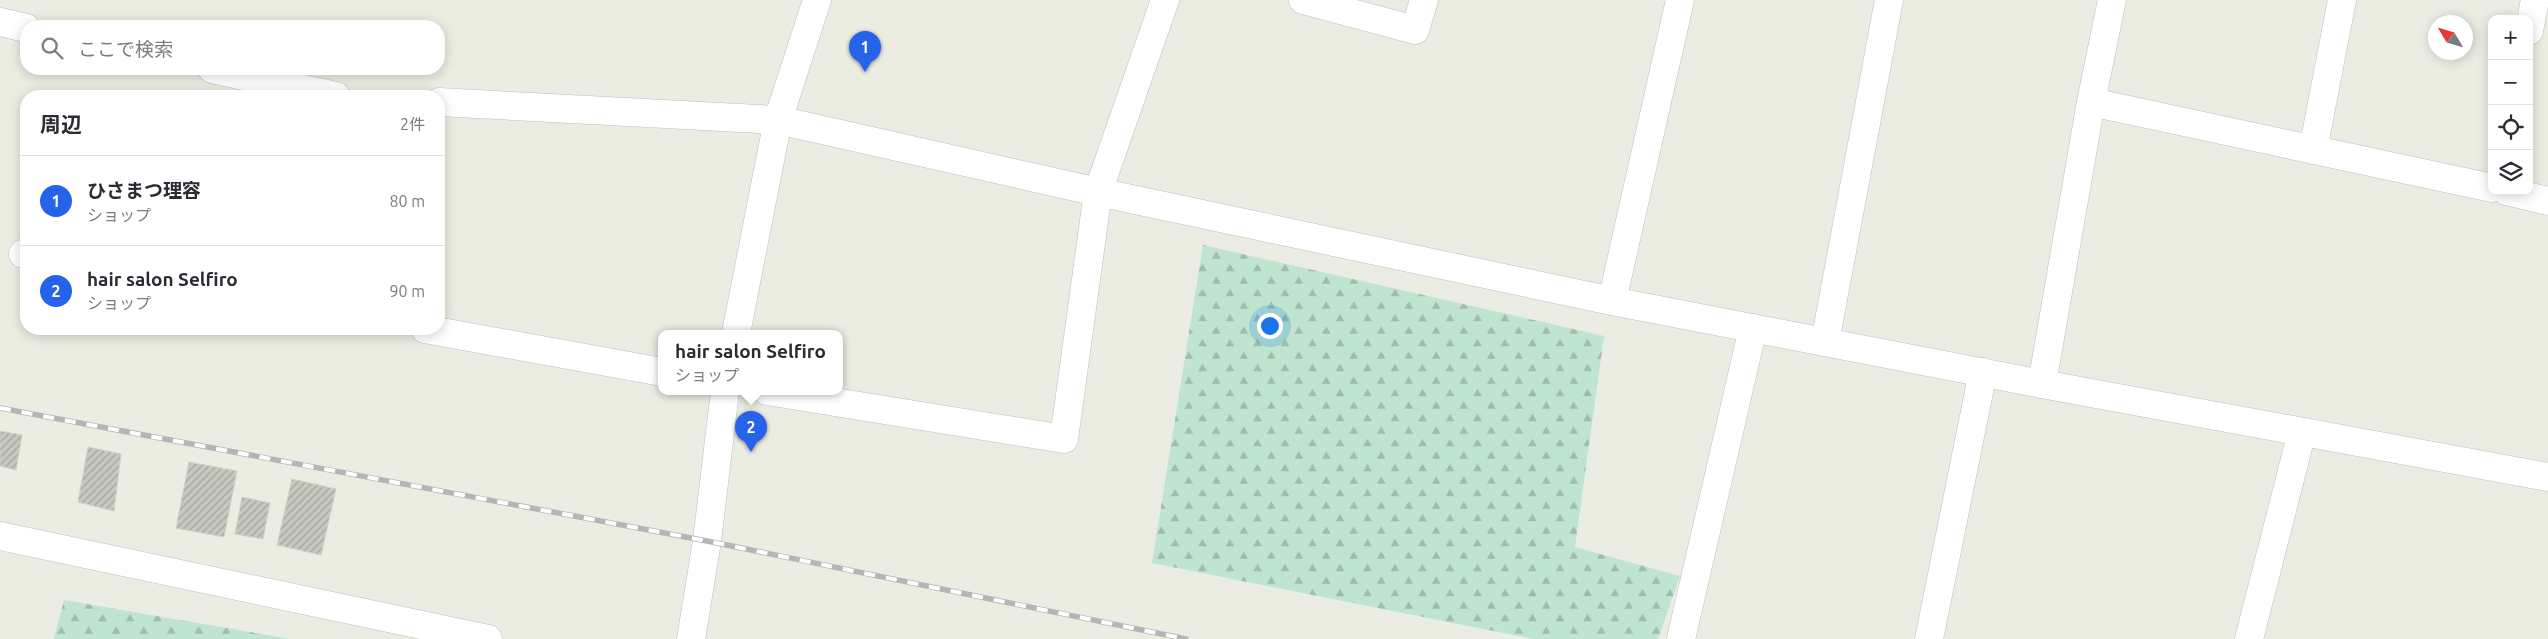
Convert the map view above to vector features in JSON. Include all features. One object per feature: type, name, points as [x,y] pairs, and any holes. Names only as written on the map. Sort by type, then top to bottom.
[{"type":"street","points":[[737,330],[778,120],[817,0]]},
{"type":"street","points":[[792,395],[1064,439],[1098,192],[1165,0]]},
{"type":"street","points":[[1303,0],[1415,30],[1424,0]]},
{"type":"street","points":[[1612,301],[1680,0]]},
{"type":"street","points":[[1825,342],[1890,0]]},
{"type":"street","points":[[2042,384],[2091,102],[2112,0]]},
{"type":"street","points":[[2313,150],[2342,0]]},
{"type":"street","points":[[2532,15],[2535,0]]},
{"type":"street","points":[[0,22],[20,27]]},
{"type":"street","points":[[240,75],[308,90]]},
{"type":"street","points":[[445,102],[778,120],[1098,192],[1612,301],[2042,384],[2548,477]]},
{"type":"street","points":[[2091,102],[2488,187]]},
{"type":"street","points":[[2525,195],[2548,200]]},
{"type":"street","points":[[1681,639],[1753,328]]},
{"type":"street","points":[[445,333],[658,371]]},
{"type":"street","points":[[1929,639],[1983,372]]},
{"type":"street","points":[[691,639],[707,541],[725,395]]},
{"type":"street","points":[[2249,639],[2302,432]]},
{"type":"street","points":[[0,536],[488,639]]},
{"type":"green space","points":[[1203,245],[1604,336],[1575,547],[1680,576],[1658,639],[1533,639],[1152,563]]},
{"type":"green space","points":[[64,600],[291,639],[54,639]]},
{"type":"building","points":[[0,431],[22,435],[16,470],[0,466]]},
{"type":"building","points":[[88,447],[121,454],[114,511],[78,502]]},
{"type":"building","points":[[189,462],[237,471],[224,537],[176,528]]},
{"type":"building","points":[[292,479],[336,489],[321,555],[277,545]]},
{"type":"building","points":[[242,497],[270,503],[263,539],[235,534]]},
{"type":"railway","points":[[0,408],[707,541],[1186,639]]},
{"type":"place","name":"ひさまつ理容","points":[[865,72]]},
{"type":"place","name":"hair salon Selfiro","points":[[751,452]]}]
